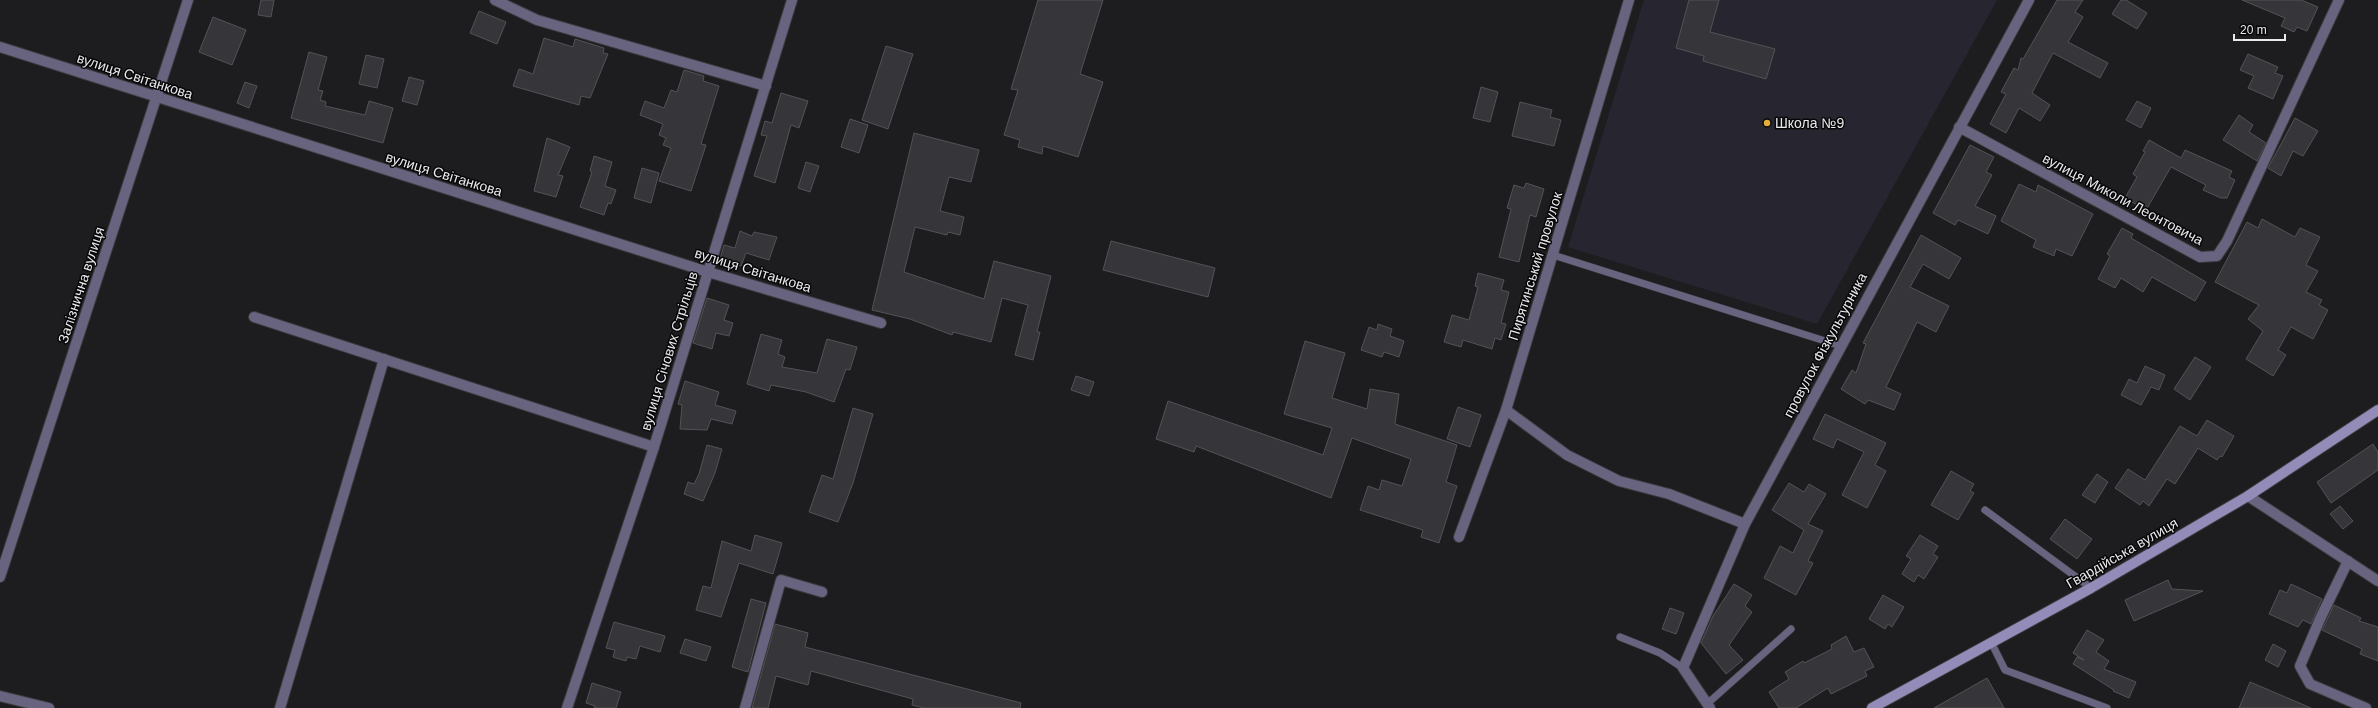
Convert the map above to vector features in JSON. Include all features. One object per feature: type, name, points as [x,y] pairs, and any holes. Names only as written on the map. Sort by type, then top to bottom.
[{"type":"main road","name":"Гвардійська вулиця","points":[[1872,708],[1886,705],[1991,642],[2090,588],[2248,496],[2378,410]]},
{"type":"street","name":"Залізнична вулиця","points":[[0,577],[188,0]]},
{"type":"street","points":[[495,0],[537,20],[766,86]]},
{"type":"street","name":"вулиця Січових Стрільців","points":[[567,708],[654,447],[792,0]]},
{"type":"street","name":"Пирятинський провулок","points":[[1459,537],[1506,410],[1629,0]]},
{"type":"street","name":"провулок Фізкультурника","points":[[1683,668],[1745,524],[2029,0]]},
{"type":"street","name":"вулиця Миколи Леонтовича","points":[[1959,127],[2200,257],[2217,256],[2227,241],[2338,0]]},
{"type":"street","name":"вулиця Світанкова","points":[[0,47],[708,272],[881,322]]},
{"type":"street","points":[[254,317],[654,447]]},
{"type":"street","points":[[280,708],[384,359]]},
{"type":"street","points":[[1506,410],[1568,455],[1619,481],[1668,494],[1745,524]]},
{"type":"street","points":[[2248,496],[2378,581]]},
{"type":"street","points":[[2348,561],[2320,619],[2300,666],[2310,684],[2366,708]]},
{"type":"street","points":[[745,708],[781,580],[822,592]]},
{"type":"street","points":[[1683,668],[1709,706]]},
{"type":"street","points":[[0,696],[50,708]]},
{"type":"lane","points":[[1553,255],[1841,346]]},
{"type":"lane","points":[[1985,510],[2090,588]]},
{"type":"lane","points":[[1709,706],[1792,629]]},
{"type":"lane","points":[[1620,637],[1660,653],[1683,668]]},
{"type":"lane","points":[[1991,642],[2005,670],[2107,708]]},
{"type":"shaded area","name":"Школа №9","points":[[1644,0],[1997,0],[1817,324],[1568,247]]},
{"type":"building","points":[[261,0],[274,0],[271,17],[258,15]]},
{"type":"building","points":[[1038,0],[1103,0],[1080,74],[1103,82],[1078,157],[1043,146],[1042,154],[1018,147],[1020,140],[1004,135],[1018,90],[1011,89]]},
{"type":"building","points":[[1689,0],[1719,0],[1710,32],[1775,49],[1766,79],[1703,61],[1704,56],[1676,48]]},
{"type":"building","points":[[2057,0],[2083,0],[2075,12],[2083,17],[2068,42],[2108,63],[2100,78],[2053,53],[2032,93],[2050,105],[2040,121],[2019,108],[2006,133],[1990,124],[2006,94],[2001,92],[2014,68],[2018,70],[2021,58],[2023,59]]},
{"type":"building","points":[[2121,0],[2126,0],[2147,13],[2137,29],[2112,14]]},
{"type":"building","points":[[2242,0],[2301,0],[2318,7],[2307,31],[2297,27],[2294,32],[2281,26],[2285,18]]},
{"type":"building","points":[[479,11],[506,22],[497,44],[470,33]]},
{"type":"building","points":[[213,17],[246,30],[232,65],[199,52]]},
{"type":"building","points":[[544,38],[573,47],[575,39],[604,48],[603,53],[608,54],[590,98],[581,96],[579,105],[513,86],[519,69],[533,74]]},
{"type":"building","points":[[886,46],[913,54],[888,129],[862,120]]},
{"type":"building","points":[[309,52],[327,57],[318,90],[323,91],[320,100],[326,102],[325,106],[365,115],[369,101],[393,108],[383,143],[291,118]]},
{"type":"building","points":[[2248,54],[2278,67],[2275,73],[2283,76],[2273,99],[2248,88],[2254,76],[2240,70]]},
{"type":"building","points":[[366,55],[384,59],[377,88],[359,84]]},
{"type":"building","points":[[684,70],[704,76],[703,81],[719,86],[701,144],[706,145],[691,191],[659,181],[671,148],[663,145],[666,138],[659,135],[663,124],[640,115],[645,101],[664,108],[671,90],[677,92]]},
{"type":"building","points":[[409,77],[424,81],[417,105],[402,101]]},
{"type":"building","points":[[245,82],[257,86],[249,108],[237,103]]},
{"type":"building","points":[[1481,87],[1498,92],[1490,122],[1473,118]]},
{"type":"building","points":[[781,93],[808,101],[799,128],[791,125],[775,183],[754,176],[767,136],[761,135],[765,121],[772,123]]},
{"type":"building","points":[[2137,101],[2151,108],[2141,128],[2126,120]]},
{"type":"building","points":[[1520,102],[1552,110],[1550,117],[1561,120],[1554,146],[1512,136]]},
{"type":"building","points":[[2239,115],[2253,125],[2249,132],[2266,143],[2257,161],[2223,140]]},
{"type":"building","points":[[2295,118],[2318,131],[2303,156],[2293,151],[2281,176],[2268,168]]},
{"type":"building","points":[[850,119],[868,125],[859,153],[841,147]]},
{"type":"building","points":[[914,133],[979,150],[971,182],[949,177],[940,211],[964,217],[960,235],[948,232],[947,235],[915,227],[904,272],[984,299],[994,261],[1051,276],[1037,332],[1040,332],[1033,360],[1015,355],[1028,305],[1002,298],[991,342],[953,332],[952,335],[910,319],[872,310]]},
{"type":"building","points":[[547,138],[570,147],[558,175],[563,176],[556,197],[534,191]]},
{"type":"building","points":[[2149,140],[2181,158],[2185,150],[2232,171],[2229,177],[2235,180],[2227,198],[2221,198],[2203,190],[2206,185],[2171,167],[2146,210],[2125,198],[2137,177],[2133,174],[2145,152],[2143,151]]},
{"type":"building","points":[[1970,145],[1994,157],[1986,172],[1992,175],[1975,206],[1996,216],[1988,234],[1958,220],[1955,225],[1933,213]]},
{"type":"building","points":[[594,156],[612,162],[605,186],[616,190],[611,204],[608,203],[604,215],[580,207],[592,172],[590,171]]},
{"type":"building","points":[[806,162],[819,166],[810,192],[798,188]]},
{"type":"building","points":[[642,168],[659,173],[651,203],[634,198]]},
{"type":"building","points":[[1526,183],[1544,189],[1536,217],[1530,215],[1519,262],[1499,257],[1511,209],[1507,208],[1514,185],[1524,188]]},
{"type":"building","points":[[2019,184],[2036,192],[2038,185],[2093,214],[2072,256],[2056,249],[2054,256],[2033,247],[2036,240],[2001,221]]},
{"type":"building","points":[[2262,219],[2295,237],[2300,228],[2320,237],[2306,265],[2318,271],[2306,292],[2322,300],[2319,305],[2328,310],[2313,339],[2291,327],[2278,350],[2286,355],[2273,376],[2246,359],[2263,331],[2248,319],[2259,305],[2215,282],[2247,222],[2258,228]]},
{"type":"building","points":[[2122,228],[2133,234],[2131,238],[2206,282],[2195,301],[2152,277],[2143,292],[2121,278],[2115,288],[2098,279],[2110,256],[2107,254]]},
{"type":"building","points":[[740,231],[752,236],[754,232],[777,237],[769,260],[746,253],[741,266],[720,259],[724,245],[735,248]]},
{"type":"building","points":[[1921,235],[1961,258],[1949,279],[1923,264],[1910,287],[1949,306],[1936,332],[1917,322],[1886,387],[1901,394],[1894,410],[1868,400],[1865,404],[1841,389],[1852,370],[1856,373],[1866,344],[1863,343]]},
{"type":"building","points":[[1111,241],[1215,268],[1208,297],[1103,270]]},
{"type":"building","points":[[1478,273],[1504,280],[1501,290],[1509,292],[1501,323],[1506,324],[1501,340],[1495,338],[1492,349],[1463,340],[1461,347],[1444,342],[1452,315],[1469,320],[1478,287],[1475,286]]},
{"type":"building","points":[[707,298],[729,305],[724,320],[733,323],[729,336],[716,333],[712,349],[693,343]]},
{"type":"building","points":[[1378,324],[1392,329],[1390,336],[1404,341],[1399,357],[1384,352],[1382,357],[1361,350],[1369,327],[1377,330]]},
{"type":"building","points":[[761,334],[782,340],[778,354],[785,357],[782,367],[817,373],[827,339],[857,347],[850,370],[846,369],[834,402],[806,392],[771,385],[769,391],[747,384]]},
{"type":"building","points":[[1305,341],[1345,353],[1332,398],[1367,409],[1370,389],[1399,394],[1395,424],[1457,445],[1446,482],[1457,486],[1439,543],[1421,537],[1423,530],[1360,510],[1368,486],[1379,490],[1382,480],[1402,486],[1411,459],[1352,438],[1331,498],[1196,446],[1194,452],[1156,439],[1168,401],[1323,455],[1332,428],[1284,414]]},
{"type":"building","points":[[2195,357],[2211,367],[2190,400],[2174,389]]},
{"type":"building","points":[[2145,366],[2165,375],[2159,390],[2151,387],[2141,405],[2121,395],[2129,379],[2137,383]]},
{"type":"building","points":[[1076,376],[1094,382],[1089,396],[1071,390]]},
{"type":"building","points":[[685,381],[719,392],[715,405],[736,411],[732,424],[711,419],[707,430],[680,429],[682,405],[678,404]]},
{"type":"building","points":[[1458,407],[1481,415],[1470,447],[1447,439]]},
{"type":"building","points":[[853,408],[873,414],[853,483],[838,522],[809,512],[822,475],[833,479]]},
{"type":"building","points":[[1825,414],[1886,443],[1875,465],[1886,471],[1867,508],[1842,495],[1864,452],[1837,439],[1833,448],[1813,439]]},
{"type":"building","points":[[2207,420],[2234,436],[2222,457],[2220,456],[2217,460],[2198,448],[2175,484],[2167,479],[2149,506],[2143,501],[2140,505],[2115,488],[2128,469],[2145,480],[2180,426],[2197,436]]},
{"type":"building","points":[[2373,444],[2378,452],[2378,470],[2331,503],[2317,482]]},
{"type":"building","points":[[707,445],[722,449],[715,473],[703,501],[684,494],[688,482],[694,484],[699,474]]},
{"type":"building","points":[[1951,471],[1974,484],[1970,491],[1974,493],[1958,520],[1931,505]]},
{"type":"building","points":[[2097,474],[2108,482],[2095,503],[2082,495]]},
{"type":"building","points":[[1789,483],[1804,492],[1809,484],[1826,494],[1808,524],[1823,531],[1808,561],[1813,563],[1796,595],[1764,578],[1780,546],[1793,553],[1804,530],[1772,510]]},
{"type":"building","points":[[2340,506],[2353,521],[2343,529],[2330,514]]},
{"type":"building","points":[[2065,519],[2092,539],[2077,559],[2050,539]]},
{"type":"building","points":[[755,535],[782,543],[773,574],[739,563],[721,617],[696,610],[703,586],[711,588],[722,541],[751,551]]},
{"type":"building","points":[[1920,535],[1938,546],[1933,554],[1938,557],[1924,579],[1918,575],[1914,582],[1902,574],[1911,559],[1906,556]]},
{"type":"building","points":[[2168,580],[2172,589],[2203,591],[2134,621],[2125,600]]},
{"type":"building","points":[[1734,584],[1752,595],[1745,606],[1752,612],[1729,645],[1743,660],[1726,674],[1701,643],[1713,616]]},
{"type":"building","points":[[2291,584],[2322,599],[2311,624],[2303,620],[2298,627],[2269,614],[2280,590],[2287,593]]},
{"type":"building","points":[[1883,595],[1904,607],[1892,627],[1888,624],[1885,629],[1869,619]]},
{"type":"building","points":[[751,599],[766,603],[748,672],[732,667]]},
{"type":"building","points":[[2334,605],[2361,618],[2359,621],[2378,627],[2378,661],[2360,654],[2362,649],[2322,630]]},
{"type":"building","points":[[1670,608],[1684,613],[1676,634],[1662,629]]},
{"type":"building","points":[[614,622],[665,636],[660,652],[640,646],[636,659],[627,657],[626,661],[613,657],[615,650],[606,648]]},
{"type":"building","points":[[775,624],[808,633],[805,647],[1021,703],[1020,708],[924,708],[912,705],[913,699],[811,671],[808,685],[776,676],[768,708],[752,708]]},
{"type":"building","points":[[2087,630],[2104,640],[2096,652],[2109,661],[2104,669],[2136,682],[2129,698],[2113,691],[2114,690],[2073,664],[2077,657],[2084,660],[2073,653]]},
{"type":"building","points":[[1846,636],[1854,652],[1864,648],[1874,667],[1865,671],[1867,676],[1831,694],[1828,688],[1796,708],[1779,708],[1769,692],[1789,679],[1785,672],[1803,661],[1804,663],[1832,649],[1831,645]]},
{"type":"building","points":[[685,639],[711,647],[706,661],[680,653]]},
{"type":"building","points":[[2273,644],[2286,651],[2278,667],[2265,660]]},
{"type":"building","points":[[1987,678],[2004,708],[1934,708]]},
{"type":"building","points":[[2250,682],[2311,708],[2239,708]]},
{"type":"building","points":[[592,683],[621,692],[616,708],[594,708],[595,706],[586,703]]},
{"type":"place","name":"Школа №9","points":[[1767,123]]}]
